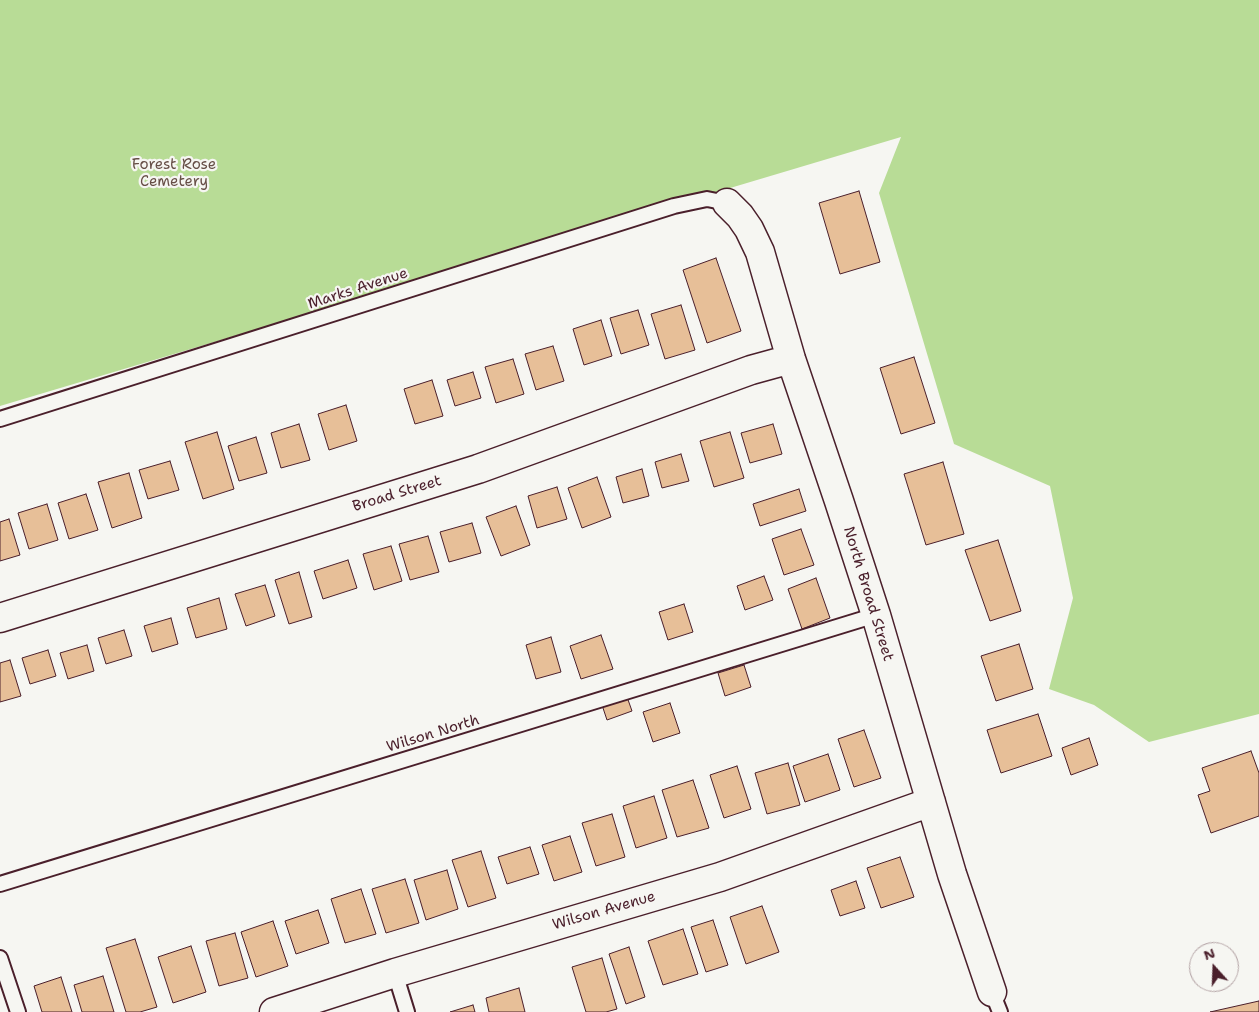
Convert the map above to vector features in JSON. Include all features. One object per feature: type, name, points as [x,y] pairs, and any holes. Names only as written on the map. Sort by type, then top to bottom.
[{"type":"street","name":"North Broad Street","points":[[727,203],[740,216],[749,229],[760,252],[791,359],[876,615],[952,874],[996,1002]]},
{"type":"street","name":"Broad Street","points":[[0,618],[478,469],[751,370],[791,359]]},
{"type":"street","name":"Wilson Avenue","points":[[274,1012],[394,973],[720,877],[931,802]]},
{"type":"lane","name":"Marks Avenue","points":[[0,419],[674,206],[707,198],[727,203]]},
{"type":"lane","name":"Wilson North","points":[[0,884],[876,615]]},
{"type":"lane","points":[[0,958],[18,1012]]},
{"type":"lane","points":[[394,973],[407,1012]]},
{"type":"green space","name":"Forest Rose Cemetery","points":[[0,0],[1259,0],[1259,714],[1149,742],[1094,705],[1049,689],[1073,598],[1050,486],[954,444],[879,193],[901,137],[0,406]]},
{"type":"building","points":[[859,191],[880,262],[840,274],[819,203]]},
{"type":"building","points":[[716,258],[741,331],[707,343],[683,270]]},
{"type":"building","points":[[681,305],[695,350],[665,359],[651,314]]},
{"type":"building","points":[[638,310],[649,345],[621,354],[610,318]]},
{"type":"building","points":[[601,320],[612,356],[584,365],[573,329]]},
{"type":"building","points":[[553,346],[564,381],[536,390],[525,354]]},
{"type":"building","points":[[914,357],[935,423],[901,434],[880,368]]},
{"type":"building","points":[[513,359],[524,394],[496,403],[485,367]]},
{"type":"building","points":[[473,372],[481,398],[455,406],[447,380]]},
{"type":"building","points":[[432,380],[443,416],[415,424],[404,389]]},
{"type":"building","points":[[346,405],[357,441],[329,450],[318,414]]},
{"type":"building","points":[[299,424],[310,460],[281,468],[271,433]]},
{"type":"building","points":[[773,424],[782,454],[750,463],[741,433]]},
{"type":"building","points":[[217,432],[234,489],[203,499],[185,442]]},
{"type":"building","points":[[730,432],[744,478],[714,487],[700,441]]},
{"type":"building","points":[[256,437],[267,473],[239,481],[228,446]]},
{"type":"building","points":[[681,454],[689,481],[662,488],[655,462]]},
{"type":"building","points":[[170,461],[179,490],[148,499],[139,470]]},
{"type":"building","points":[[943,462],[964,534],[926,545],[904,474]]},
{"type":"building","points":[[642,469],[649,496],[623,503],[616,477]]},
{"type":"building","points":[[129,473],[142,518],[112,528],[98,482]]},
{"type":"building","points":[[597,477],[611,517],[582,528],[568,488]]},
{"type":"building","points":[[557,487],[567,519],[537,528],[528,496]]},
{"type":"building","points":[[799,489],[806,511],[760,526],[753,504]]},
{"type":"building","points":[[86,494],[98,530],[69,539],[58,503]]},
{"type":"building","points":[[47,504],[58,540],[29,549],[18,513]]},
{"type":"building","points":[[516,506],[530,545],[501,556],[486,517]]},
{"type":"building","points":[[9,519],[20,555],[0,561],[0,522]]},
{"type":"building","points":[[472,523],[481,553],[449,562],[440,532]]},
{"type":"building","points":[[801,529],[814,565],[784,575],[772,539]]},
{"type":"building","points":[[428,536],[439,572],[410,580],[399,544]]},
{"type":"building","points":[[998,540],[1021,611],[990,621],[965,550]]},
{"type":"building","points":[[391,546],[402,581],[374,590],[363,554]]},
{"type":"building","points":[[348,560],[357,588],[323,599],[314,571]]},
{"type":"building","points":[[299,572],[312,617],[289,624],[275,580]]},
{"type":"building","points":[[764,576],[773,600],[745,610],[737,586]]},
{"type":"building","points":[[816,578],[830,618],[802,629],[788,589]]},
{"type":"building","points":[[265,585],[275,616],[246,626],[235,594]]},
{"type":"building","points":[[219,598],[227,629],[196,638],[187,608]]},
{"type":"building","points":[[684,604],[693,632],[668,640],[659,612]]},
{"type":"building","points":[[171,618],[178,644],[152,652],[144,626]]},
{"type":"building","points":[[124,630],[132,656],[106,664],[98,638]]},
{"type":"building","points":[[601,635],[613,669],[581,679],[570,646]]},
{"type":"building","points":[[551,637],[561,672],[536,679],[526,645]]},
{"type":"building","points":[[1019,644],[1033,689],[996,701],[981,656]]},
{"type":"building","points":[[87,645],[94,671],[68,679],[60,653]]},
{"type":"building","points":[[48,650],[56,676],[30,684],[22,658]]},
{"type":"building","points":[[10,660],[21,696],[0,702],[0,663]]},
{"type":"building","points":[[744,665],[751,687],[725,696],[718,673]]},
{"type":"building","points":[[626,694],[632,711],[607,720],[601,702]]},
{"type":"building","points":[[670,703],[680,733],[653,742],[643,712]]},
{"type":"building","points":[[1038,714],[1052,756],[1001,773],[987,730]]},
{"type":"building","points":[[864,730],[881,778],[854,787],[838,739]]},
{"type":"building","points":[[1089,738],[1098,765],[1071,775],[1062,748]]},
{"type":"building","points":[[1251,751],[1259,773],[1259,816],[1211,833],[1198,795],[1210,791],[1202,768]]},
{"type":"building","points":[[828,754],[840,790],[805,802],[793,766]]},
{"type":"building","points":[[788,763],[800,805],[767,814],[755,773]]},
{"type":"building","points":[[737,766],[751,809],[724,818],[710,775]]},
{"type":"building","points":[[693,780],[709,828],[677,837],[662,790]]},
{"type":"building","points":[[654,796],[667,838],[636,848],[623,806]]},
{"type":"building","points":[[612,814],[625,857],[596,866],[582,823]]},
{"type":"building","points":[[570,836],[582,872],[554,881],[542,845]]},
{"type":"building","points":[[530,847],[539,874],[507,884],[498,857]]},
{"type":"building","points":[[481,851],[496,898],[468,907],[452,860]]},
{"type":"building","points":[[900,857],[914,897],[881,908],[867,868]]},
{"type":"building","points":[[447,870],[458,909],[426,920],[414,880]]},
{"type":"building","points":[[405,879],[419,923],[386,933],[372,889]]},
{"type":"building","points":[[856,881],[865,908],[840,916],[831,890]]},
{"type":"building","points":[[361,889],[376,934],[345,943],[331,899]]},
{"type":"building","points":[[762,906],[779,952],[746,964],[730,917]]},
{"type":"building","points":[[318,910],[329,943],[296,954],[285,921]]},
{"type":"building","points":[[713,920],[728,965],[706,972],[691,927]]},
{"type":"building","points":[[273,921],[288,966],[256,977],[241,932]]},
{"type":"building","points":[[683,929],[698,974],[663,985],[648,941]]},
{"type":"building","points":[[235,933],[248,978],[219,986],[206,941]]},
{"type":"building","points":[[135,939],[157,1007],[140,1012],[126,1012],[106,948]]},
{"type":"building","points":[[191,946],[206,992],[173,1003],[158,957]]},
{"type":"building","points":[[629,947],[645,997],[626,1004],[609,954]]},
{"type":"building","points":[[602,958],[617,1009],[606,1012],[586,1012],[572,967]]},
{"type":"building","points":[[103,976],[114,1012],[82,1012],[74,985]]},
{"type":"building","points":[[61,977],[72,1012],[42,1012],[34,986]]},
{"type":"building","points":[[519,988],[525,1012],[489,1012],[486,998]]},
{"type":"building","points":[[1259,1001],[1259,1012],[1210,1012]]},
{"type":"building","points":[[473,1005],[475,1012],[450,1012]]}]
